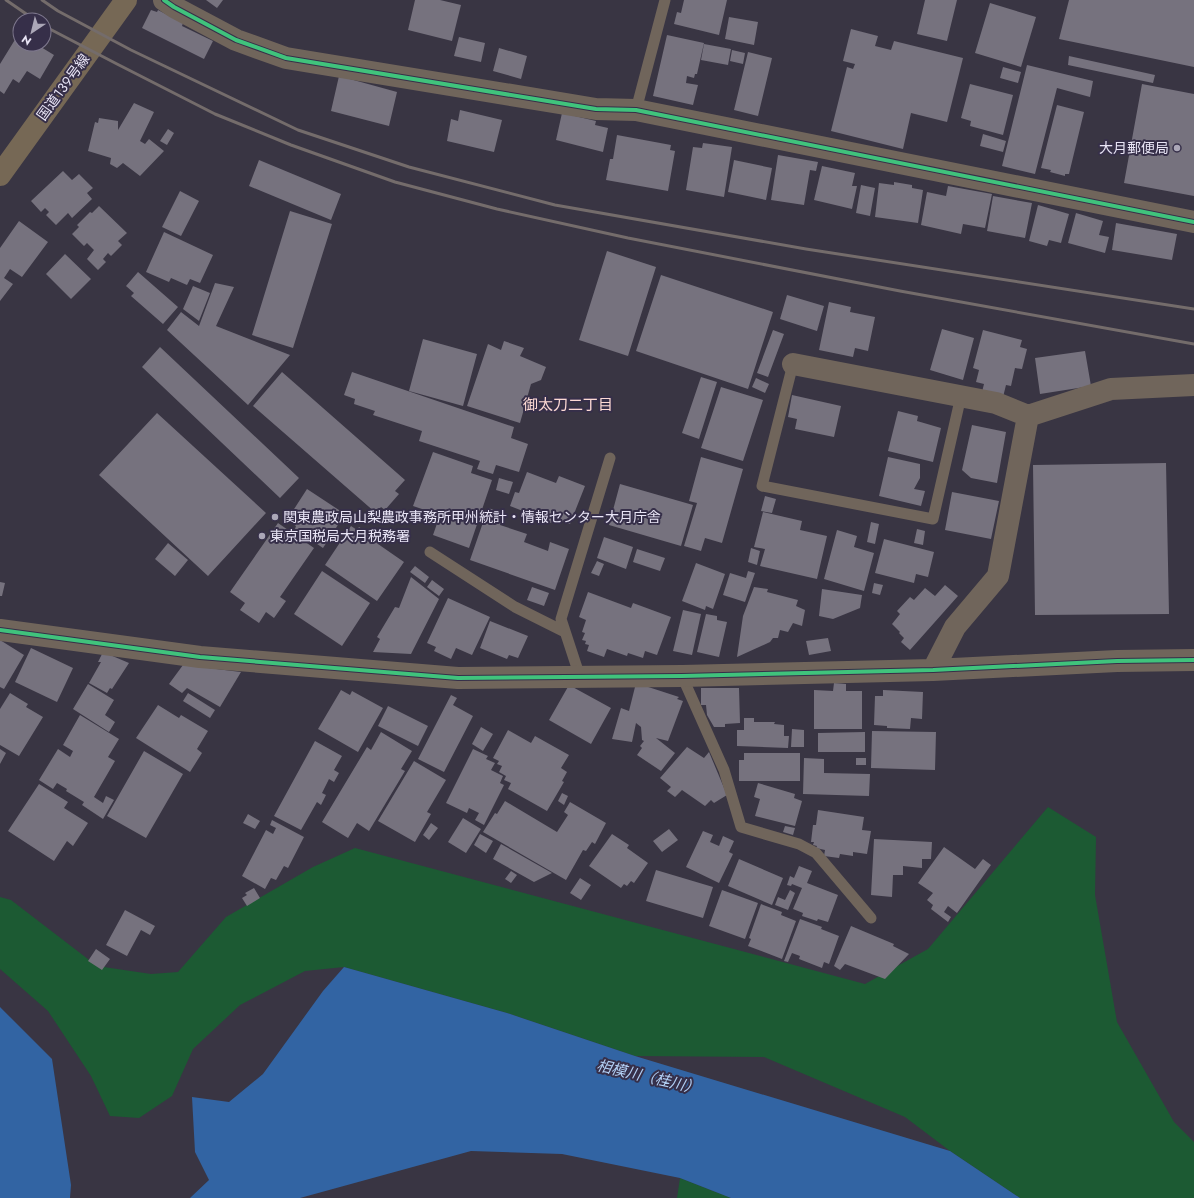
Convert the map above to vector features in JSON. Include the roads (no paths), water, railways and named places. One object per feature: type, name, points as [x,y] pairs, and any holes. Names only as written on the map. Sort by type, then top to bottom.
[{"type":"highway","name":"国道139号線","points":[[0,175],[126,0]]},
{"type":"street","points":[[164,0],[174,7],[236,40],[286,58],[596,108],[636,110],[1194,222]]},
{"type":"street","points":[[793,364],[996,403],[1028,416],[1111,389],[1194,385]]},
{"type":"street","points":[[933,670],[955,627],[998,576],[1028,416]]},
{"type":"street","points":[[0,630],[200,657],[451,677],[682,676],[933,670],[1117,661],[1194,660]]},
{"type":"lane","points":[[636,110],[665,0]]},
{"type":"lane","points":[[793,364],[762,486],[933,519],[961,396]]},
{"type":"lane","points":[[580,677],[561,619],[610,458]]},
{"type":"lane","points":[[430,552],[515,607],[565,632]]},
{"type":"lane","points":[[682,676],[724,770],[741,828],[799,844],[816,853],[871,918]]},
{"type":"water","name":"相模川（桂川）","points":[[344,967],[507,1013],[635,1056],[950,1151],[1020,1198],[731,1198],[680,1178],[562,1154],[471,1151],[300,1198],[190,1198],[209,1180],[195,1152],[192,1097],[229,1102],[263,1074],[323,991]]},
{"type":"water","points":[[0,1007],[52,1059],[71,1185],[70,1198],[0,1198]]},
{"type":"railway","points":[[6,0],[23,12]]},
{"type":"railway","points":[[42,0],[58,11],[131,50],[298,130],[409,167],[555,205],[806,249],[1194,309]]},
{"type":"railway","points":[[52,30],[215,114],[291,145],[395,182],[497,209],[628,238],[900,291],[1194,344]]},
{"type":"place","name":"大月郵便局","points":[[1177,148]]},
{"type":"place","name":"関東農政局山梨農政事務所甲州統計・情報センター大月庁舎","points":[[275,517]]},
{"type":"place","name":"東京国税局大月税務署","points":[[262,536]]},
{"type":"district","name":"御太刀二丁目","points":[[568,405]]}]
